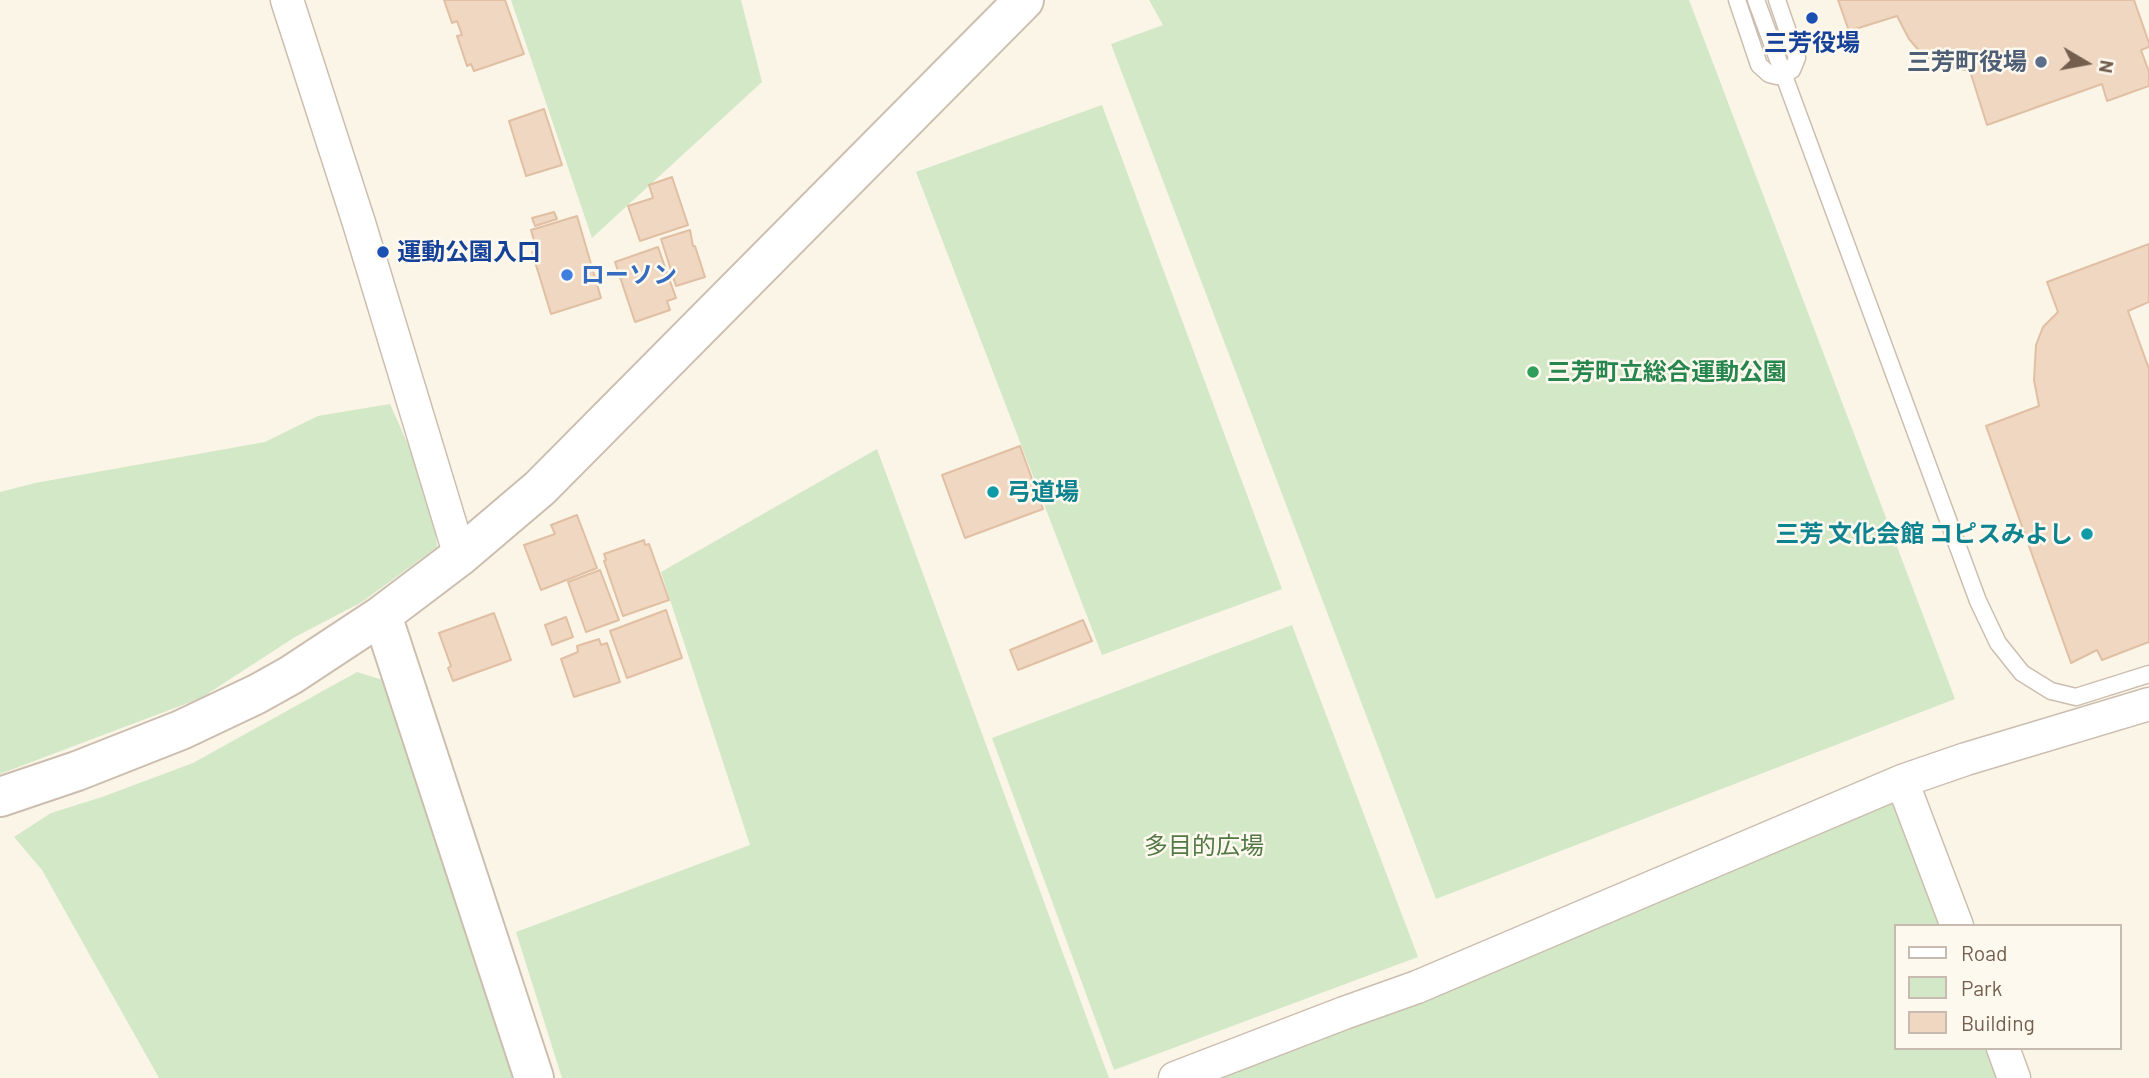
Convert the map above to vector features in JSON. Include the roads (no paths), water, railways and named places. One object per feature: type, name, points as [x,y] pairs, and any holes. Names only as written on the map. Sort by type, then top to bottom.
[{"type":"street","points":[[288,0],[460,556]]},
{"type":"street","points":[[0,797],[101,762],[181,730],[291,675],[382,615],[460,556],[540,488],[1024,0]]},
{"type":"street","points":[[382,615],[534,1078]]},
{"type":"street","points":[[1175,1078],[1417,987],[1902,781],[2149,704]]},
{"type":"street","points":[[1902,781],[1955,924]]},
{"type":"street","points":[[2004,1050],[2014,1078]]},
{"type":"lane","points":[[1737,0],[1759,65],[1769,74],[1784,75],[1796,65],[1797,52],[1777,0]]},
{"type":"lane","points":[[1756,0],[1978,601],[1998,643],[2022,673],[2051,691],[2076,697],[2149,674]]},
{"type":"place","name":"三芳役場","points":[[1812,18]]},
{"type":"place","name":"三芳町役場","points":[[2041,62]]},
{"type":"place","name":"運動公園入口","points":[[383,252]]},
{"type":"place","name":"ローソン","points":[[567,275]]},
{"type":"place","name":"三芳町立総合運動公園","points":[[1533,372]]},
{"type":"place","name":"弓道場","points":[[993,492]]},
{"type":"place","name":"三芳 文化会館 コピスみよし","points":[[2087,534]]},
{"type":"park label","name":"多目的広場","points":[[1204,846]]}]
